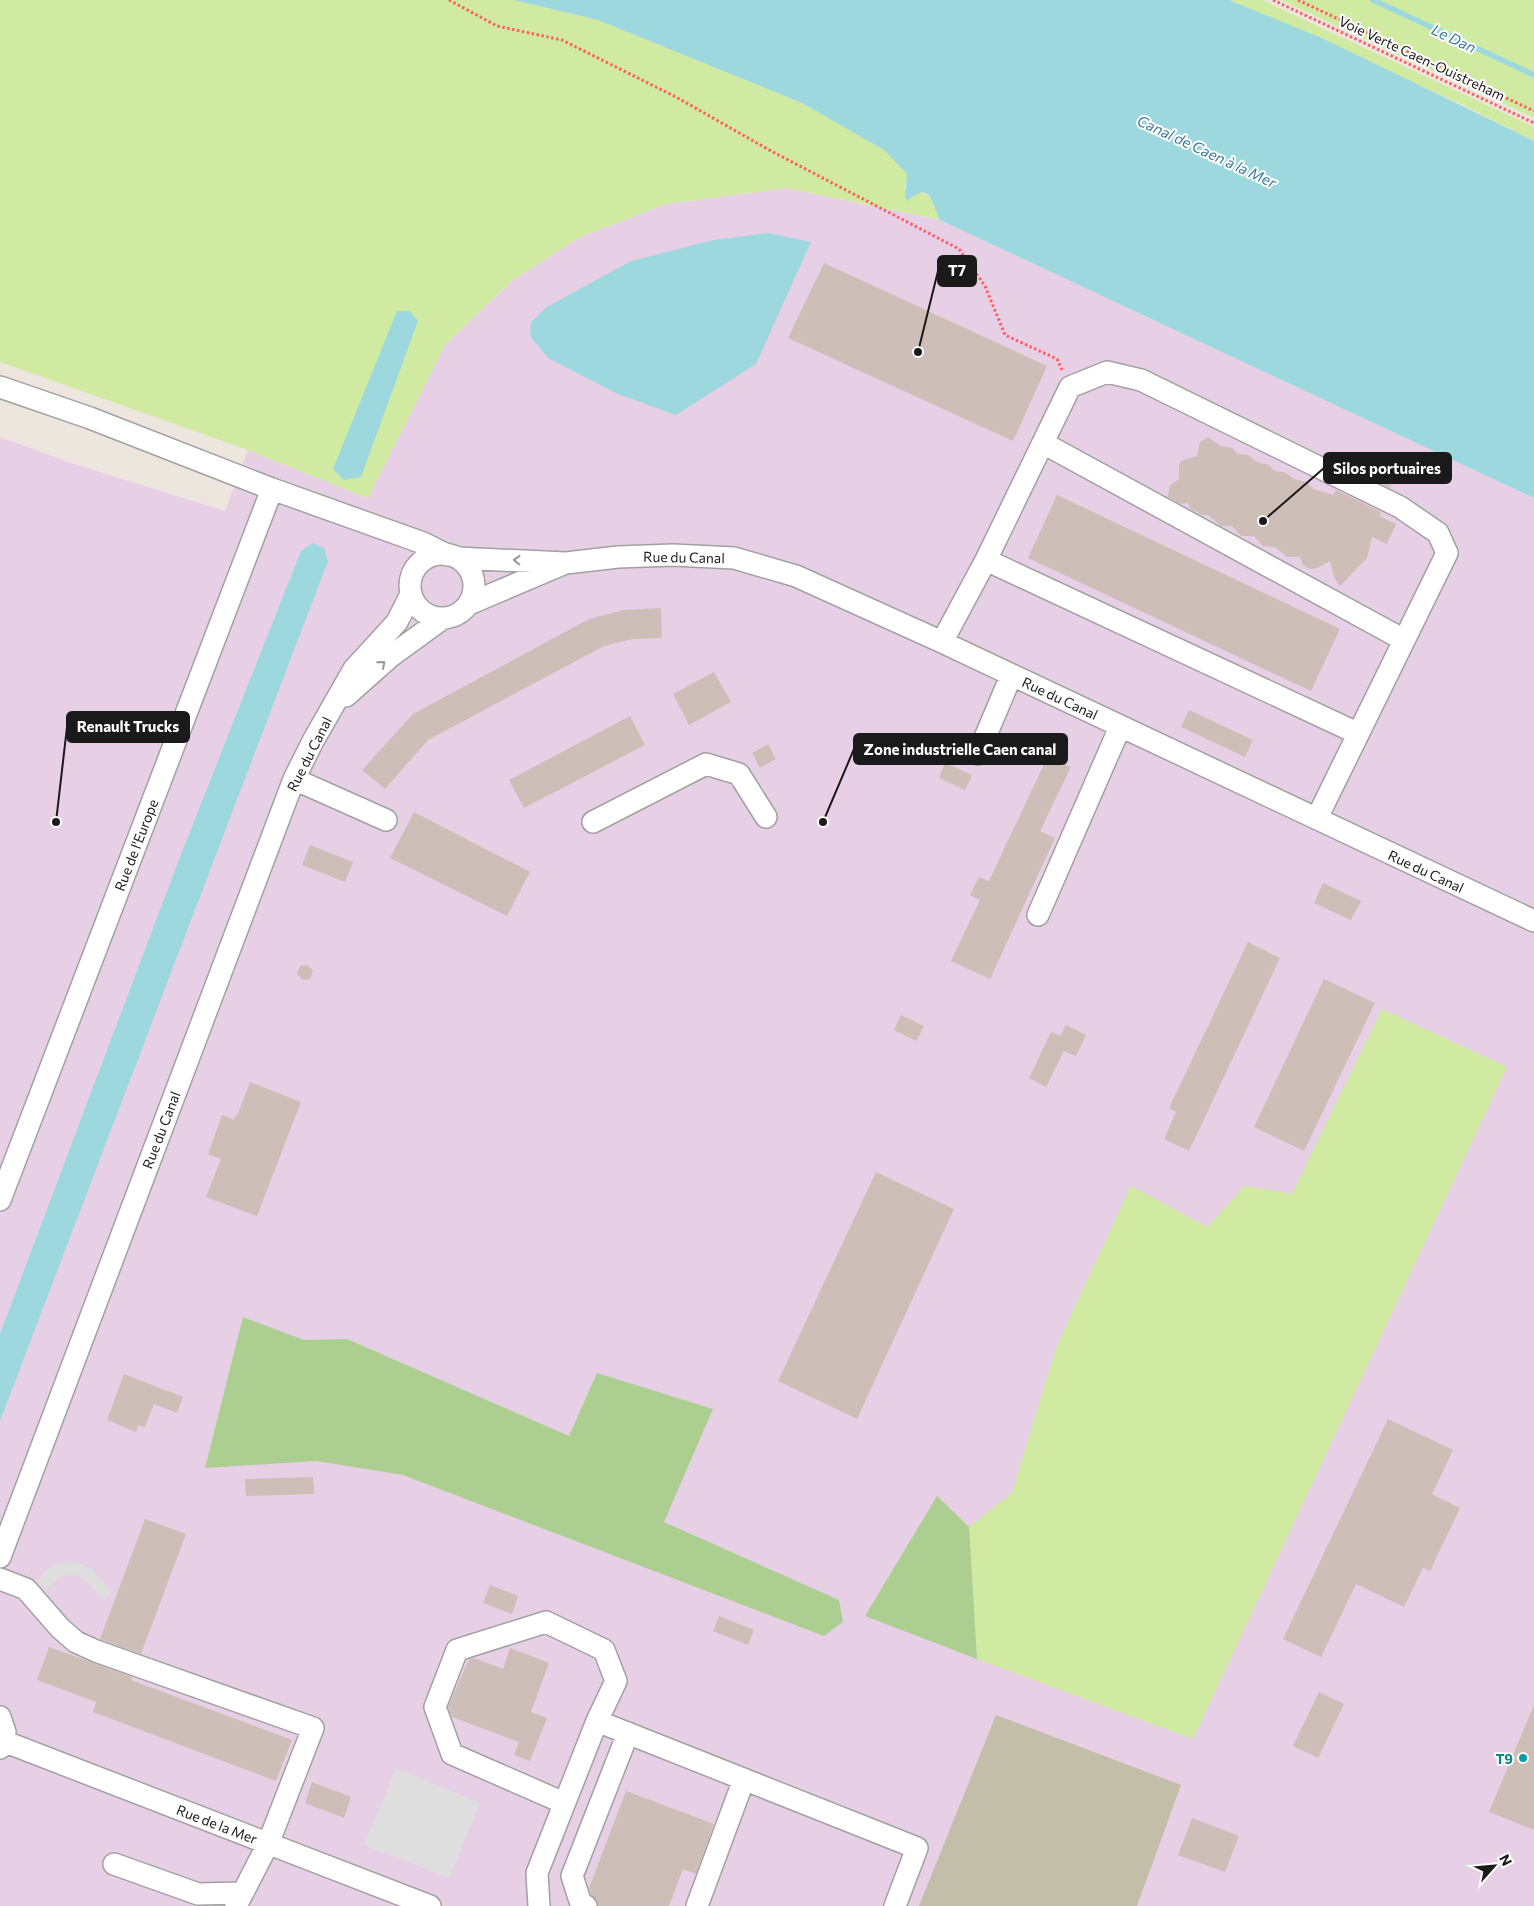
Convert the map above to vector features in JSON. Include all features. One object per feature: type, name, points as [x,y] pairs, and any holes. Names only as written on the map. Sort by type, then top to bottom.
[{"type":"street","points":[[942,642],[986,560],[1070,387],[1107,372],[1141,380],[1400,507],[1438,533],[1447,553],[1357,733],[1317,818]]},
{"type":"street","points":[[0,386],[90,418],[272,489],[423,543],[452,556],[471,573],[473,594],[469,604]]},
{"type":"street","points":[[1043,444],[1404,640]]},
{"type":"street","name":"Rue de l'Europe","points":[[0,1200],[272,489]]},
{"type":"street","points":[[382,529],[404,549],[416,604],[423,612],[442,618]]},
{"type":"street","name":"Rue du Canal","points":[[0,1557],[294,779],[354,668],[397,622],[412,584],[427,558],[437,555],[566,563],[618,557],[664,555],[734,558],[796,576],[942,642],[1534,921]]},
{"type":"street","points":[[986,560],[1357,733]]},
{"type":"street","name":"Rue du Canal","points":[[333,708],[391,656],[442,618],[453,617],[469,604],[566,563]]},
{"type":"street","points":[[978,754],[1012,676]]},
{"type":"street","points":[[1038,915],[1120,726]]},
{"type":"street","points":[[593,822],[706,764],[739,774],[766,817]]},
{"type":"street","points":[[294,779],[386,820]]},
{"type":"street","points":[[0,1580],[26,1589],[60,1628],[76,1642],[96,1651],[313,1728],[268,1844],[238,1899],[198,1894],[114,1864]]},
{"type":"street","points":[[539,1906],[537,1873],[597,1721],[616,1681],[604,1650],[546,1622],[458,1650],[435,1707],[452,1754],[564,1804]]},
{"type":"street","name":"Rue de la Mer","points":[[0,1717],[5,1732],[2,1745],[430,1906]]},
{"type":"street","points":[[597,1721],[917,1848],[895,1906]]},
{"type":"street","points":[[586,1906],[581,1904],[572,1876],[628,1733]]},
{"type":"street","points":[[697,1906],[744,1779]]},
{"type":"path","points":[[449,0],[497,26],[562,40],[676,97],[771,151],[959,249],[985,286],[1006,335],[1057,359],[1070,387]]},
{"type":"path","name":"Voie Verte Caen-Ouistreham","points":[[1272,0],[1534,123]]},
{"type":"path","points":[[1298,0],[1534,111]]},
{"type":"shaded area","points":[[786,188],[940,220],[1534,498],[1534,1906],[0,1906],[0,437],[71,463],[225,511],[248,450],[368,498],[445,345],[513,280],[580,237],[666,204]]},
{"type":"shaded area","points":[[58,1563],[78,1563],[92,1569],[112,1592],[103,1600],[85,1579],[75,1575],[62,1575],[46,1589],[37,1581],[49,1568]]},
{"type":"shaded area","points":[[996,1715],[1181,1785],[1137,1906],[919,1906]]},
{"type":"shaded area","points":[[396,1768],[480,1803],[449,1878],[364,1845]]},
{"type":"green space","points":[[0,0],[513,0],[598,20],[802,103],[884,150],[908,174],[904,190],[926,194],[931,200],[940,220],[786,188],[666,204],[580,237],[513,280],[445,345],[368,498],[248,450],[0,362]]},
{"type":"green space","points":[[1229,0],[1262,0],[1534,127],[1534,141],[1463,105]]},
{"type":"green space","points":[[1281,0],[1534,0],[1534,118]]},
{"type":"green space","points":[[1382,1009],[1507,1067],[1193,1739],[977,1659],[969,1527],[1012,1493],[1056,1348],[1131,1186],[1207,1227],[1245,1186],[1292,1194]]},
{"type":"green space","points":[[243,1317],[304,1340],[347,1339],[569,1436],[597,1373],[713,1409],[664,1522],[839,1600],[843,1622],[824,1636],[403,1475],[316,1461],[205,1468]]},
{"type":"green space","points":[[937,1496],[969,1527],[977,1659],[865,1616]]},
{"type":"water","name":"Canal de Caen à la Mer","points":[[513,0],[1229,0],[1324,39],[1534,141],[1534,498],[940,220],[932,201],[926,193],[916,195],[908,201],[905,197],[907,174],[884,150],[802,103],[598,20]]},
{"type":"water","points":[[768,233],[811,242],[756,364],[676,415],[618,394],[548,358],[530,336],[531,322],[547,307],[631,261],[714,240]]},
{"type":"water","points":[[397,311],[410,311],[418,321],[361,477],[344,480],[333,469]]},
{"type":"water","points":[[313,543],[324,548],[328,561],[0,1421],[0,1334],[178,862],[301,551]]},
{"type":"building","points":[[824,263],[1047,366],[1013,441],[788,338]]},
{"type":"building","points":[[1208,437],[1221,446],[1232,448],[1238,454],[1248,455],[1257,462],[1269,465],[1275,471],[1284,472],[1294,479],[1306,482],[1313,489],[1333,495],[1336,490],[1381,512],[1379,516],[1396,524],[1387,544],[1372,537],[1367,558],[1340,586],[1334,577],[1330,561],[1317,568],[1309,569],[1303,565],[1300,557],[1287,557],[1275,547],[1263,546],[1254,536],[1241,536],[1232,526],[1221,526],[1208,515],[1202,515],[1191,509],[1188,503],[1181,504],[1168,497],[1169,486],[1179,479],[1179,464],[1183,460],[1197,456],[1200,442]]},
{"type":"building","points":[[1348,465],[1391,485],[1390,488],[1347,467]]},
{"type":"building","points":[[1057,495],[1340,629],[1311,691],[1028,558]]},
{"type":"building","points":[[661,608],[662,638],[632,639],[604,646],[428,740],[385,789],[362,770],[413,714],[589,619],[624,610]]},
{"type":"building","points":[[714,672],[731,702],[689,725],[673,694]]},
{"type":"building","points":[[1189,710],[1253,740],[1245,757],[1181,727]]},
{"type":"building","points":[[630,716],[645,745],[524,808],[509,780]]},
{"type":"building","points":[[768,744],[776,759],[760,768],[752,753]]},
{"type":"building","points":[[1048,756],[1071,767],[1040,831],[1055,838],[990,979],[951,961],[980,900],[970,895],[979,877],[989,881]]},
{"type":"building","points":[[945,763],[972,775],[965,790],[939,778]]},
{"type":"building","points":[[414,812],[530,872],[507,916],[390,858]]},
{"type":"building","points":[[310,845],[353,862],[345,882],[302,865]]},
{"type":"building","points":[[1323,883],[1361,901],[1351,920],[1314,903]]},
{"type":"building","points":[[1248,942],[1280,958],[1189,1151],[1164,1139],[1176,1112],[1169,1108]]},
{"type":"building","points":[[308,965],[313,971],[310,979],[303,980],[297,974],[300,966]]},
{"type":"building","points":[[1324,979],[1375,1003],[1304,1151],[1254,1127]]},
{"type":"building","points":[[901,1015],[924,1026],[916,1041],[894,1030]]},
{"type":"building","points":[[1066,1025],[1086,1035],[1076,1056],[1064,1051],[1046,1087],[1029,1078],[1051,1032],[1060,1036]]},
{"type":"building","points":[[250,1082],[301,1102],[257,1216],[206,1197],[221,1159],[208,1154],[222,1115],[234,1120]]},
{"type":"building","points":[[876,1172],[954,1209],[857,1419],[778,1381]]},
{"type":"building","points":[[124,1374],[183,1397],[177,1413],[154,1404],[145,1427],[138,1425],[136,1432],[107,1420]]},
{"type":"building","points":[[1388,1419],[1453,1450],[1432,1494],[1460,1508],[1430,1571],[1423,1568],[1404,1607],[1356,1584],[1321,1657],[1283,1639]]},
{"type":"building","points":[[313,1477],[314,1494],[246,1496],[245,1479]]},
{"type":"building","points":[[145,1519],[186,1534],[141,1654],[100,1639]]},
{"type":"building","points":[[490,1585],[518,1596],[512,1614],[483,1603]]},
{"type":"building","points":[[719,1616],[754,1630],[748,1645],[713,1631]]},
{"type":"building","points":[[49,1647],[132,1677],[131,1680],[292,1740],[276,1781],[93,1712],[96,1702],[37,1680]]},
{"type":"building","points":[[510,1648],[549,1663],[531,1712],[547,1718],[530,1761],[514,1755],[519,1742],[452,1717],[448,1707],[469,1659],[474,1658],[503,1669]]},
{"type":"building","points":[[1319,1692],[1344,1704],[1318,1758],[1293,1746]]},
{"type":"building","name":"T9","points":[[1534,1705],[1534,1830],[1489,1812]]},
{"type":"building","points":[[312,1782],[351,1797],[344,1818],[305,1803]]},
{"type":"building","points":[[626,1791],[714,1824],[696,1874],[683,1869],[669,1906],[598,1906],[596,1899],[591,1895],[589,1888]]},
{"type":"building","points":[[1192,1818],[1239,1836],[1225,1872],[1178,1855]]},
{"type":"waterway","name":"Le Dan","points":[[1373,0],[1534,75]]},
{"type":"place","name":"T7","points":[[918,352]]},
{"type":"place","name":"Silos portuaires","points":[[1263,521]]},
{"type":"place","name":"Renault Trucks","points":[[56,822]]},
{"type":"place","name":"Zone industrielle Caen canal","points":[[823,822]]},
{"type":"place","name":"T9","points":[[1523,1758]]}]
